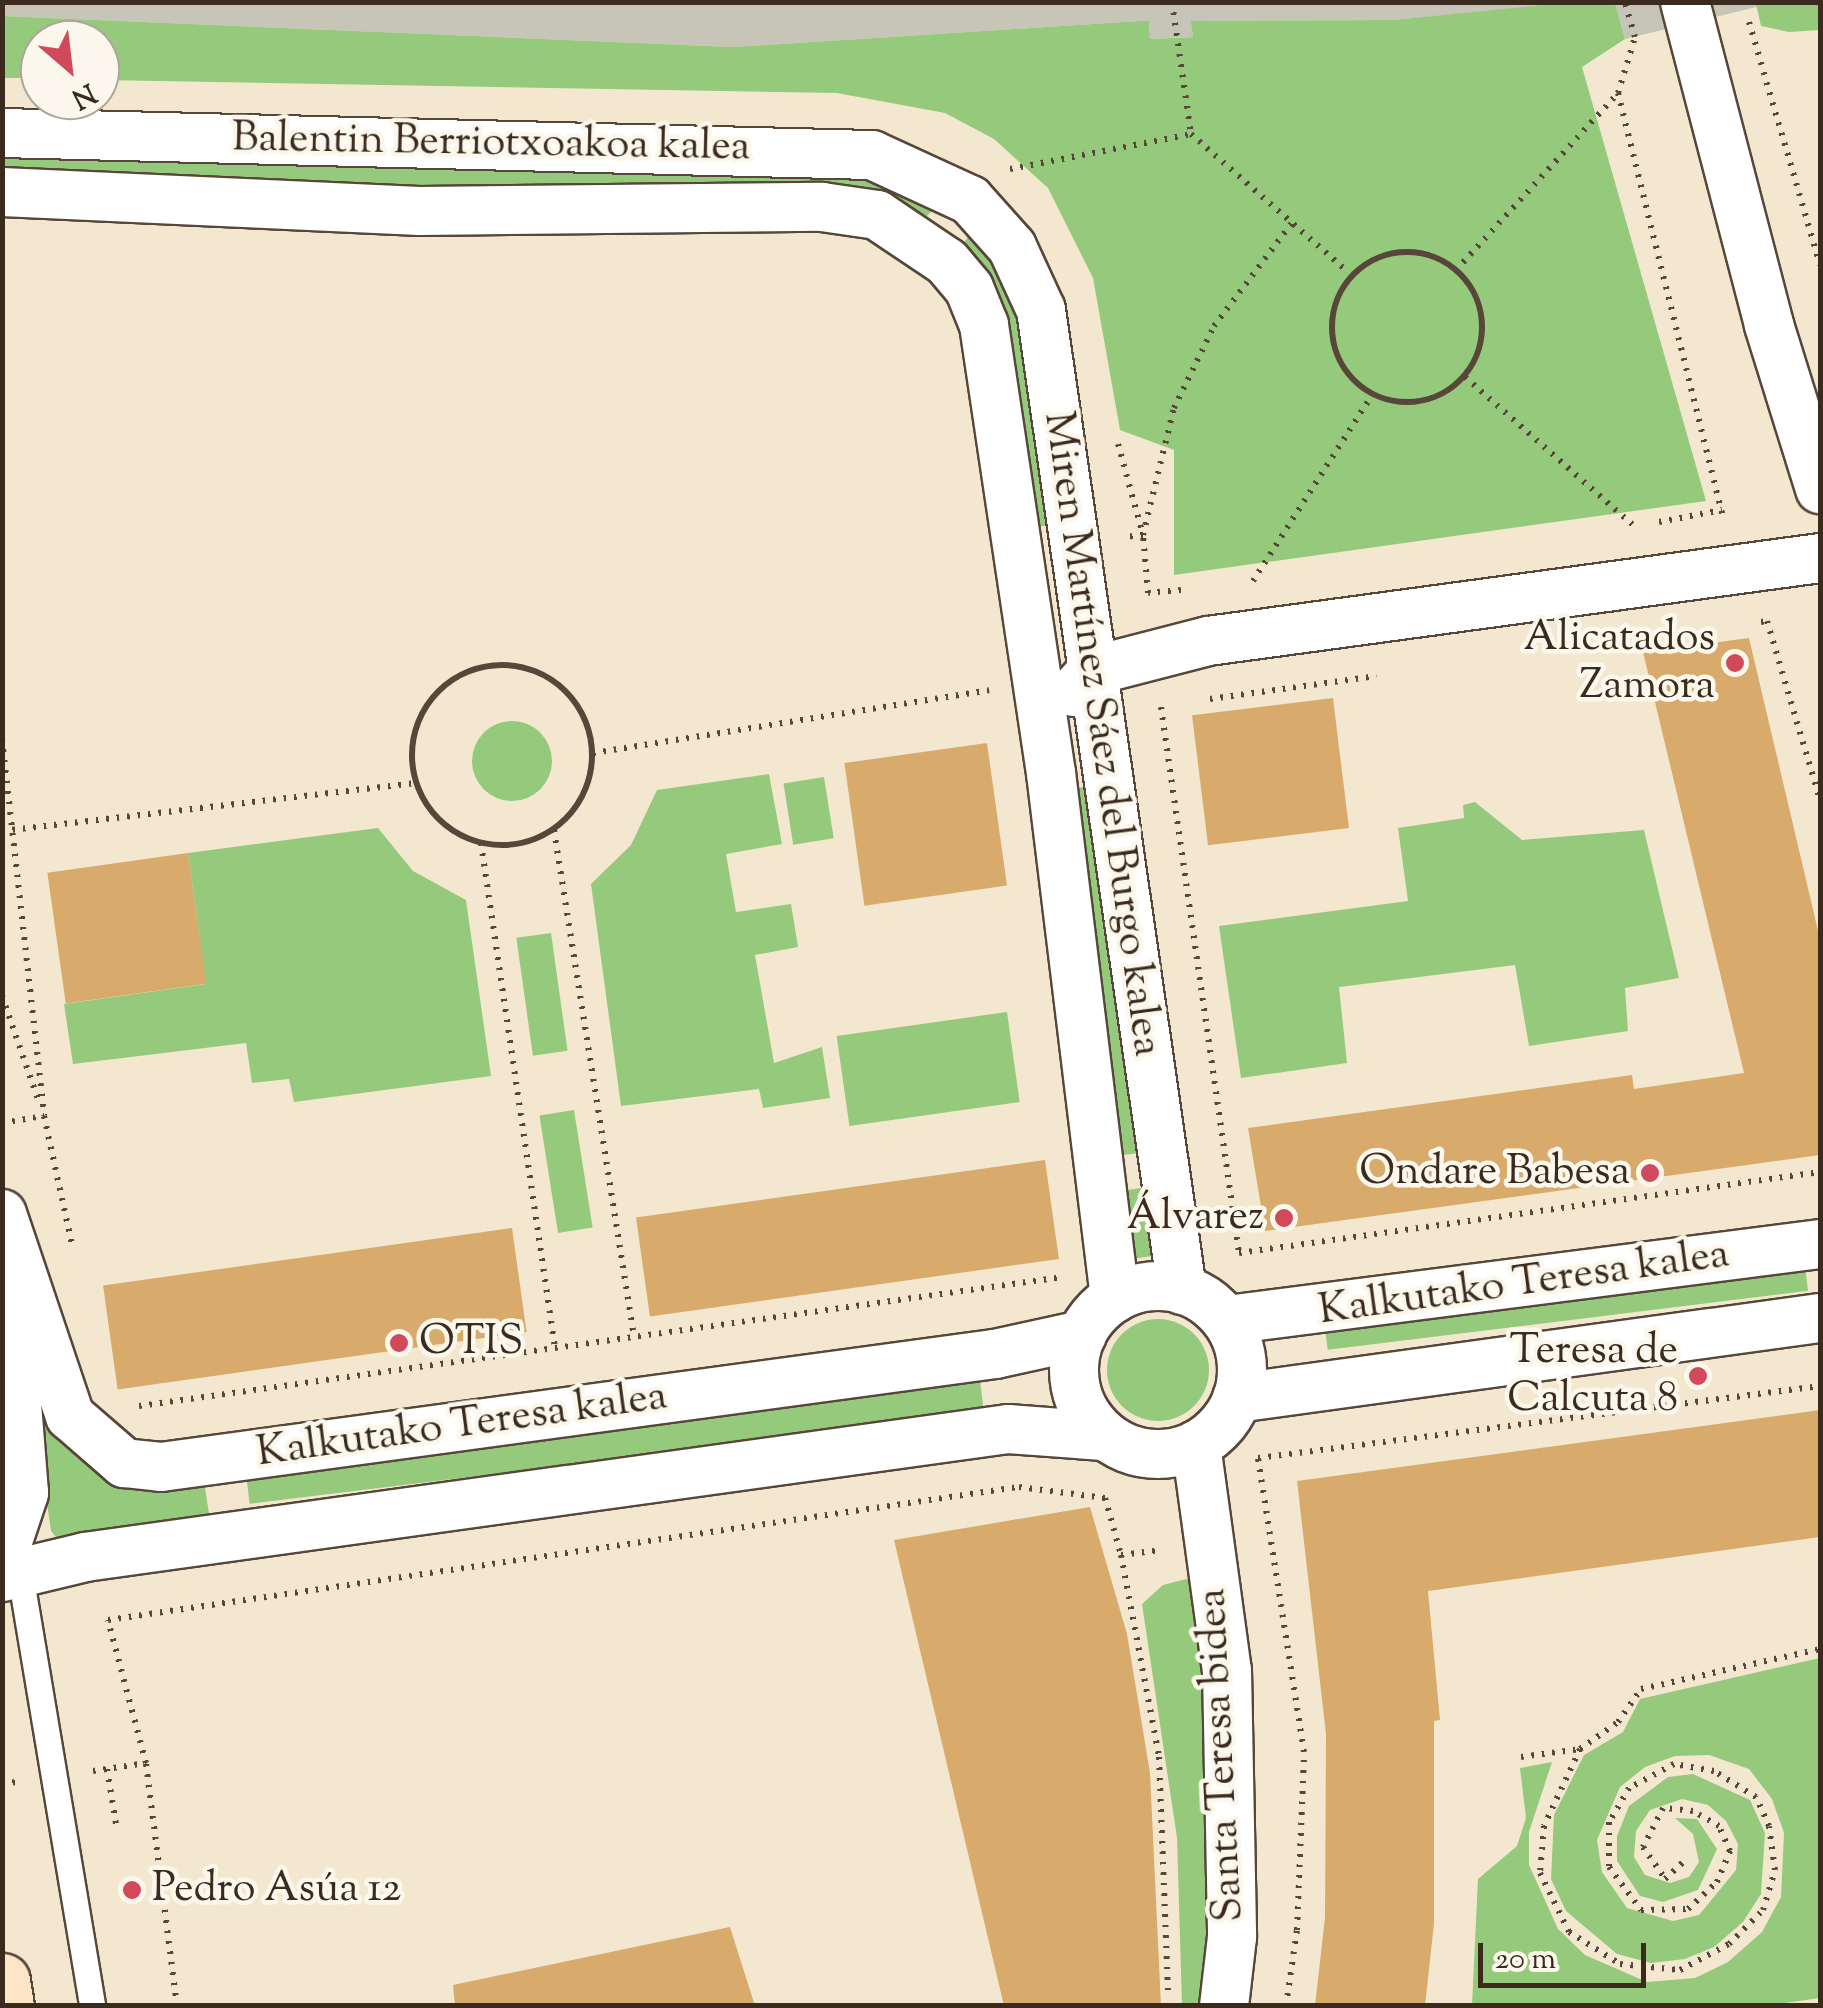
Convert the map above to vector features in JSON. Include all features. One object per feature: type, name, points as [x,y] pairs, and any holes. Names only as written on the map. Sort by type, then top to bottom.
[{"type":"main road","points":[[2,1981],[6,2006]]},
{"type":"street","points":[[1688,12],[1769,324],[1820,489]]},
{"type":"street","name":"Balentin Berriotxoakoa kalea","points":[[2,133],[872,155],[982,186]]},
{"type":"street","name":"Miren Martínez Sáez del Burgo kalea","points":[[982,186],[1041,310],[1182,1290]]},
{"type":"street","name":"Balentin Berriotxoakoa kalea","points":[[2,192],[420,211],[822,206],[877,215],[927,246]]},
{"type":"street","name":"Miren Martínez Sáez del Burgo kalea","points":[[927,246],[969,288],[984,326],[1044,724],[1114,1298]]},
{"type":"street","points":[[1044,724],[1092,671],[1208,641],[1820,558]]},
{"type":"street","name":"Kalkutako Teresa kalea","points":[[2,1214],[70,1416],[124,1463],[160,1467],[994,1354],[1082,1335]]},
{"type":"street","points":[[2,1232],[25,1455],[8,1549]]},
{"type":"street","name":"Kalkutako Teresa kalea","points":[[1226,1320],[1820,1244]]},
{"type":"street","points":[[1136,1289],[1182,1290],[1226,1320],[1243,1372],[1238,1398],[1221,1426],[1196,1445],[1165,1454],[1133,1451],[1104,1436],[1090,1420],[1074,1378],[1082,1335],[1114,1298],[1136,1289]]},
{"type":"street","name":"Kalkutako Teresa kalea","points":[[1238,1398],[1820,1318]]},
{"type":"street","name":"Kalkutako Teresa kalea","points":[[8,1549],[214,1538],[1008,1429],[1104,1436]]},
{"type":"street","name":"Santa Teresa bidea","points":[[1196,1445],[1227,1670],[1232,1936],[1224,2006]]},
{"type":"lane","points":[[8,1549],[92,2006]]},
{"type":"path","points":[[1172,2],[1174,38],[1191,134],[1349,274]]},
{"type":"path","points":[[1456,270],[1618,93],[1634,36],[1625,2]]},
{"type":"path","points":[[1745,8],[1820,265]]},
{"type":"path","points":[[1618,93],[1722,510],[1732,626],[1767,621],[1820,800]]},
{"type":"path","points":[[982,186],[1191,134]]},
{"type":"path","points":[[1148,593],[1143,535],[1174,408],[1214,326],[1292,223]]},
{"type":"path","points":[[1414,250],[1436,255],[1456,270],[1481,315],[1480,347],[1465,377],[1432,396],[1395,404],[1372,395],[1350,378],[1338,350],[1334,314],[1349,274],[1382,255],[1414,250]]},
{"type":"path","points":[[1465,377],[1635,527],[1722,510]]},
{"type":"path","points":[[1253,581],[1372,395]]},
{"type":"path","points":[[487,666],[518,666],[548,677],[579,709],[593,753],[589,783],[554,830],[506,846],[481,843],[440,822],[416,783],[412,752],[426,709],[459,676],[487,666]]},
{"type":"path","points":[[593,753],[995,688],[992,669]]},
{"type":"path","points":[[1200,700],[1394,674]]},
{"type":"path","points":[[1180,702],[1161,704],[1239,1253],[1818,1172],[1818,1187]]},
{"type":"path","points":[[2,739],[44,1116],[76,1264]]},
{"type":"path","points":[[2,831],[416,783]]},
{"type":"path","points":[[554,830],[634,1337]]},
{"type":"path","points":[[481,843],[556,1348]]},
{"type":"path","points":[[2,996],[44,1116]]},
{"type":"path","points":[[2,1124],[44,1116]]},
{"type":"path","points":[[124,1408],[986,1288]]},
{"type":"path","points":[[1286,2006],[1297,1930],[1304,1752],[1258,1458],[1820,1386]]},
{"type":"path","points":[[177,2006],[146,1764],[108,1620],[1019,1488],[1106,1498],[1121,1555],[1158,1757],[1168,2006]]},
{"type":"path","points":[[1121,1555],[1269,1535]]},
{"type":"path","points":[[1684,1861],[1665,1879],[1644,1847],[1663,1808],[1694,1811],[1719,1826],[1730,1851],[1717,1882],[1688,1909],[1642,1910],[1609,1867],[1608,1822],[1629,1788],[1674,1764],[1714,1772],[1756,1796],[1769,1826],[1776,1870],[1763,1910],[1729,1944],[1680,1970],[1620,1964],[1569,1932],[1540,1873],[1544,1826],[1580,1750],[1618,1722],[1641,1688],[1820,1649]]},
{"type":"path","points":[[1521,1757],[1580,1750]]},
{"type":"path","points":[[107,1769],[116,1824]]},
{"type":"shaded area","points":[[3,2],[1575,3],[1393,20],[1192,21],[1193,37],[1150,39],[1149,21],[1139,21],[733,47],[3,16]]},
{"type":"shaded area","points":[[1615,3],[1773,3],[1625,39]]},
{"type":"green space","points":[[1575,2],[1615,3],[1625,39],[1582,67],[1706,501],[1174,575],[1174,450],[1120,430],[1093,278],[1048,188],[994,139],[945,113],[837,93],[120,80],[120,21],[733,47],[1139,21],[1149,21],[1150,39],[1193,37],[1191,21],[1393,20]]},
{"type":"green space","points":[[1820,3],[1820,30],[1789,32],[1761,26],[1756,4]]},
{"type":"green space","points":[[3,16],[97,20],[20,20],[20,78],[2,78]]},
{"type":"green space","points":[[2,149],[306,165],[829,167],[878,177],[939,203],[927,216],[876,195],[424,196],[3,177]]},
{"type":"green space","points":[[973,231],[994,257],[1025,328],[1054,525],[1030,527],[961,246]]},
{"type":"green space","points":[[512,721],[527,724],[540,733],[549,746],[549,776],[540,789],[527,798],[512,801],[497,798],[484,789],[475,776],[472,761],[475,746],[484,733],[497,724]]},
{"type":"green space","points":[[769,774],[782,844],[726,854],[736,912],[791,904],[798,947],[755,955],[774,1063],[822,1047],[830,1098],[763,1108],[759,1089],[621,1106],[591,884],[631,845],[657,790]]},
{"type":"green space","points":[[824,777],[834,838],[793,845],[784,783]]},
{"type":"green space","points":[[1091,786],[1142,1152],[1117,1156],[1065,790]]},
{"type":"green space","points":[[1475,802],[1522,840],[1644,830],[1679,978],[1625,988],[1628,1031],[1529,1046],[1515,965],[1339,987],[1347,1063],[1241,1078],[1219,926],[1408,901],[1398,828],[1464,818],[1463,805]]},
{"type":"green space","points":[[378,828],[413,871],[466,900],[491,1076],[294,1102],[289,1079],[252,1083],[246,1043],[73,1064],[64,1004],[206,984],[188,853]]},
{"type":"green space","points":[[551,933],[568,1051],[533,1056],[516,938]]},
{"type":"green space","points":[[1007,1012],[1020,1102],[849,1126],[837,1036]]},
{"type":"green space","points":[[574,1110],[593,1228],[558,1233],[539,1115]]},
{"type":"green space","points":[[1148,1187],[1158,1255],[1131,1259],[1121,1191]]},
{"type":"green space","points":[[1805,1266],[1808,1291],[1328,1350],[1325,1325]]},
{"type":"green space","points":[[1158,1319],[1177,1323],[1194,1334],[1205,1351],[1209,1370],[1205,1389],[1194,1406],[1177,1417],[1158,1421],[1139,1417],[1122,1406],[1111,1389],[1107,1370],[1111,1351],[1122,1334],[1139,1323]]},
{"type":"green space","points":[[26,1358],[60,1434],[88,1466],[122,1480],[204,1481],[210,1520],[60,1542],[51,1531]]},
{"type":"green space","points":[[979,1372],[984,1414],[250,1504],[245,1462]]},
{"type":"green space","points":[[1198,1576],[1217,1886],[1204,2005],[1182,2005],[1177,1838],[1142,1604],[1163,1585]]},
{"type":"green space","points":[[1820,1658],[1820,1998],[1765,2006],[1472,2005],[1478,1879],[1517,1846],[1526,1818],[1520,1768],[1552,1762],[1529,1832],[1529,1865],[1558,1929],[1585,1955],[1647,1982],[1695,1978],[1728,1962],[1762,1932],[1781,1897],[1784,1833],[1772,1799],[1749,1769],[1709,1755],[1675,1756],[1645,1767],[1620,1787],[1597,1840],[1602,1872],[1627,1908],[1673,1921],[1699,1915],[1736,1870],[1738,1844],[1726,1821],[1708,1805],[1682,1799],[1650,1810],[1636,1831],[1634,1857],[1645,1875],[1670,1883],[1689,1877],[1699,1862],[1693,1834],[1675,1818],[1697,1819],[1717,1849],[1698,1890],[1663,1902],[1640,1896],[1617,1861],[1617,1836],[1629,1806],[1668,1777],[1693,1774],[1750,1800],[1765,1833],[1761,1894],[1743,1922],[1714,1947],[1685,1959],[1651,1963],[1617,1954],[1566,1911],[1551,1879],[1554,1815],[1584,1755],[1623,1732],[1640,1699]]},
{"type":"building","points":[[1749,638],[1820,939],[1820,1155],[1265,1231],[1248,1128],[1632,1075],[1634,1089],[1744,1073],[1643,652]]},
{"type":"building","points":[[1333,698],[1349,828],[1208,845],[1192,715]]},
{"type":"building","points":[[987,743],[1007,886],[864,906],[844,763]]},
{"type":"building","points":[[188,853],[206,984],[66,1003],[47,873]]},
{"type":"building","points":[[1045,1160],[1059,1259],[650,1317],[636,1217]]},
{"type":"building","points":[[512,1228],[527,1332],[118,1389],[103,1285]]},
{"type":"building","points":[[1820,1410],[1820,1537],[1428,1591],[1440,1720],[1434,1721],[1434,1923],[1425,2006],[1315,2006],[1325,1917],[1326,1734],[1297,1481]]},
{"type":"building","points":[[1090,1507],[1127,1634],[1150,1773],[1161,2006],[1004,2006],[894,1540]]},
{"type":"building","points":[[730,1927],[755,2006],[455,2006],[453,1985]]},
{"type":"place","name":"Alicatados Zamora","points":[[1735,663]]},
{"type":"place","name":"Ondare Babesa","points":[[1650,1173]]},
{"type":"place","name":"Álvarez","points":[[1284,1218]]},
{"type":"place","name":"OTIS","points":[[399,1343]]},
{"type":"place","name":"Teresa de Calcuta 8","points":[[1698,1376]]},
{"type":"place","name":"Pedro Asúa 12","points":[[132,1890]]}]
